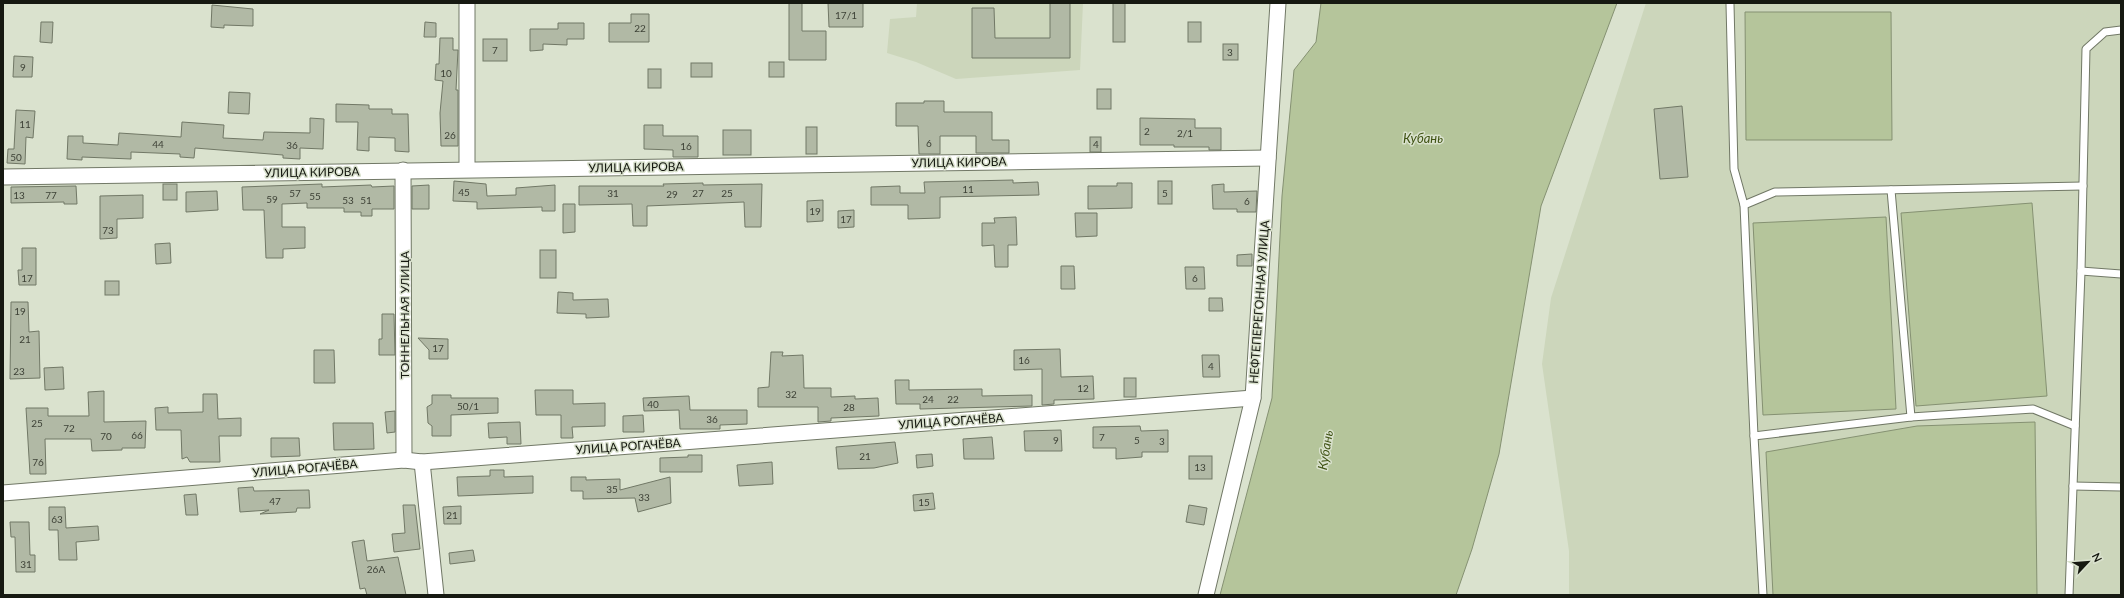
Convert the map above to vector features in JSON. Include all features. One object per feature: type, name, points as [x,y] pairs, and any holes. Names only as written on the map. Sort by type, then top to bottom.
[{"type":"street","points":[[467,3],[467,169]]},
{"type":"street","name":"НЕФТЕПЕРЕГОННАЯ УЛИЦА","points":[[1206,595],[1253,398],[1278,3]]},
{"type":"street","name":"УЛИЦА КИРОВА","points":[[3,177],[1268,158]]},
{"type":"street","name":"ТОННЕЛЬНАЯ УЛИЦА","points":[[403,170],[404,460]]},
{"type":"street","name":"УЛИЦА РОГАЧЁВА","points":[[3,493],[404,460],[422,462],[1253,398]]},
{"type":"street","points":[[422,462],[436,595]]},
{"type":"lane","points":[[1730,4],[1734,169],[1744,205],[1754,436],[1764,595]]},
{"type":"lane","points":[[2069,595],[2081,270],[2086,49],[2105,32],[2121,30]]},
{"type":"lane","points":[[1744,205],[1775,192],[2083,186]]},
{"type":"lane","points":[[1891,190],[1911,417]]},
{"type":"lane","points":[[2081,270],[2121,274]]},
{"type":"lane","points":[[1754,436],[1911,417],[2033,409],[2075,426]]},
{"type":"lane","points":[[2073,486],[2121,487]]},
{"type":"shaded area","points":[[917,3],[1083,3],[1080,70],[956,79],[916,62],[887,53],[890,19],[916,17]]},
{"type":"shaded area","points":[[1646,3],[2121,3],[2121,595],[1569,595],[1569,551],[1542,364],[1551,298]]},
{"type":"water","name":"Кубань","points":[[1321,3],[1617,3],[1541,206],[1499,454],[1472,549],[1456,595],[1220,595],[1272,398],[1282,196],[1294,70],[1316,42]]},
{"type":"water","points":[[1745,12],[1891,12],[1892,140],[1746,140]]},
{"type":"water","points":[[2032,203],[2047,396],[1916,406],[1901,213]]},
{"type":"water","points":[[1886,217],[1896,409],[1763,415],[1753,223]]},
{"type":"water","points":[[2035,422],[2037,595],[1773,595],[1766,452],[1917,426]]},
{"type":"building","points":[[789,3],[802,3],[802,31],[826,31],[826,60],[789,60]]},
{"type":"building","points":[[828,3],[863,3],[863,27],[829,27]]},
{"type":"building","points":[[1050,3],[1070,3],[1070,58],[972,58],[972,8],[994,8],[995,38],[1050,38]]},
{"type":"building","points":[[1113,3],[1125,3],[1125,42],[1113,42]]},
{"type":"building","points":[[212,5],[253,9],[253,26],[224,25],[224,28],[211,27]]},
{"type":"building","points":[[631,14],[649,14],[649,42],[609,42],[609,23],[631,23]]},
{"type":"building","points":[[41,22],[53,22],[52,43],[40,42]]},
{"type":"building","points":[[425,22],[436,23],[436,37],[424,37]]},
{"type":"building","points":[[1188,22],[1201,22],[1201,42],[1188,42]]},
{"type":"building","points":[[558,23],[584,23],[584,39],[567,39],[567,45],[543,44],[543,50],[530,51],[530,29],[558,29]]},
{"type":"building","points":[[440,38],[453,38],[453,50],[458,50],[456,90],[458,90],[458,146],[441,146],[440,113],[443,81],[435,80],[436,64],[439,64]]},
{"type":"building","points":[[483,39],[507,39],[507,61],[483,61]]},
{"type":"building","points":[[1223,44],[1238,44],[1238,60],[1223,60]]},
{"type":"building","points":[[14,56],[33,57],[32,77],[13,77]]},
{"type":"building","points":[[769,62],[784,62],[784,77],[769,77]]},
{"type":"building","points":[[691,63],[712,63],[712,77],[691,77]]},
{"type":"building","points":[[648,69],[661,69],[661,88],[648,88]]},
{"type":"building","points":[[1097,89],[1111,89],[1111,109],[1097,109]]},
{"type":"building","points":[[229,92],[250,93],[249,114],[228,113]]},
{"type":"building","points":[[924,101],[944,101],[944,112],[992,112],[992,140],[1009,140],[1009,153],[976,153],[976,136],[940,136],[940,154],[919,154],[918,126],[896,126],[896,103],[924,103]]},
{"type":"building","points":[[336,104],[369,105],[369,109],[392,109],[392,114],[408,114],[409,152],[395,151],[395,138],[369,137],[369,151],[357,150],[358,122],[336,122]]},
{"type":"building","points":[[1682,106],[1688,177],[1660,179],[1654,109]]},
{"type":"building","points":[[16,110],[35,111],[33,138],[26,137],[25,164],[7,163],[8,149],[14,149]]},
{"type":"building","points":[[310,118],[324,119],[323,149],[300,148],[300,159],[283,158],[283,155],[195,148],[194,158],[180,157],[180,154],[131,152],[131,159],[82,157],[82,160],[67,159],[68,136],[83,136],[83,143],[118,145],[119,133],[181,137],[182,122],[224,125],[223,138],[263,140],[264,132],[310,133]]},
{"type":"building","points":[[1140,118],[1195,119],[1195,128],[1221,128],[1221,150],[1209,150],[1209,147],[1140,145]]},
{"type":"building","points":[[644,125],[663,125],[663,136],[698,136],[698,157],[673,157],[673,150],[644,149]]},
{"type":"building","points":[[806,127],[817,127],[817,154],[806,154]]},
{"type":"building","points":[[723,130],[751,130],[751,155],[723,155]]},
{"type":"building","points":[[1090,137],[1101,137],[1101,152],[1090,152]]},
{"type":"building","points":[[1013,180],[1013,183],[1038,182],[1039,195],[940,197],[940,218],[908,219],[908,205],[871,205],[871,187],[900,186],[900,193],[925,193],[924,182]]},
{"type":"building","points":[[454,181],[486,184],[487,196],[516,195],[516,188],[555,185],[555,211],[542,211],[542,207],[477,209],[477,202],[453,201]]},
{"type":"building","points":[[1158,181],[1172,181],[1172,204],[1158,204]]},
{"type":"building","points":[[703,183],[703,185],[762,184],[761,227],[745,227],[744,202],[647,206],[647,226],[633,226],[632,204],[579,205],[579,186],[664,186],[663,184]]},
{"type":"building","points":[[1117,183],[1132,183],[1132,208],[1088,209],[1088,186],[1117,186]]},
{"type":"building","points":[[163,184],[177,184],[177,200],[163,200]]},
{"type":"building","points":[[322,184],[322,187],[371,185],[372,187],[394,186],[394,209],[372,209],[372,216],[361,216],[361,212],[344,212],[344,208],[307,208],[307,203],[282,204],[282,227],[305,227],[305,248],[283,249],[283,258],[266,258],[264,210],[243,210],[242,187]]},
{"type":"building","points":[[1224,184],[1224,192],[1257,191],[1256,212],[1237,212],[1237,209],[1213,209],[1212,185]]},
{"type":"building","points":[[429,185],[429,209],[412,209],[412,186]]},
{"type":"building","points":[[76,186],[77,204],[64,204],[64,202],[11,203],[11,187]]},
{"type":"building","points":[[217,191],[218,210],[186,212],[186,192]]},
{"type":"building","points":[[143,195],[143,218],[117,219],[117,238],[100,239],[100,196]]},
{"type":"building","points":[[823,200],[823,221],[807,222],[807,201]]},
{"type":"building","points":[[563,204],[575,204],[575,232],[563,233]]},
{"type":"building","points":[[854,210],[854,227],[838,228],[838,211]]},
{"type":"building","points":[[1075,213],[1097,213],[1097,236],[1076,237]]},
{"type":"building","points":[[1016,217],[1017,245],[1008,245],[1008,267],[995,267],[994,245],[982,246],[982,223],[995,223],[994,218]]},
{"type":"building","points":[[170,243],[171,263],[156,264],[155,244]]},
{"type":"building","points":[[22,248],[36,248],[36,285],[19,285],[18,270],[22,270]]},
{"type":"building","points":[[540,250],[556,250],[556,278],[540,278]]},
{"type":"building","points":[[1252,254],[1252,266],[1237,266],[1237,255]]},
{"type":"building","points":[[1061,266],[1074,266],[1075,289],[1061,289]]},
{"type":"building","points":[[1185,267],[1204,267],[1205,289],[1186,289]]},
{"type":"building","points":[[105,281],[119,281],[119,295],[105,295]]},
{"type":"building","points":[[558,292],[573,293],[573,300],[608,299],[609,317],[586,318],[586,314],[557,313]]},
{"type":"building","points":[[1209,298],[1222,298],[1223,311],[1209,311]]},
{"type":"building","points":[[11,302],[28,302],[29,332],[39,331],[40,378],[10,379]]},
{"type":"building","points":[[382,314],[394,314],[395,355],[379,355],[379,339],[382,339]]},
{"type":"building","points":[[418,338],[448,339],[448,359],[429,359],[429,350]]},
{"type":"building","points":[[1060,349],[1061,377],[1093,376],[1094,399],[1054,400],[1054,404],[1042,405],[1042,369],[1014,370],[1014,350]]},
{"type":"building","points":[[314,350],[334,350],[335,383],[314,383]]},
{"type":"building","points":[[771,352],[783,352],[782,356],[803,355],[804,388],[831,388],[831,397],[855,396],[855,399],[878,398],[879,416],[831,418],[831,421],[818,422],[818,407],[758,407],[758,388],[769,387]]},
{"type":"building","points":[[1202,355],[1219,355],[1220,377],[1203,377]]},
{"type":"building","points":[[63,367],[64,389],[45,390],[44,368]]},
{"type":"building","points":[[1124,378],[1136,378],[1136,397],[1124,397]]},
{"type":"building","points":[[895,380],[909,380],[909,390],[982,389],[982,396],[1032,395],[1032,406],[920,409],[920,404],[896,404]]},
{"type":"building","points":[[535,390],[573,390],[573,404],[605,403],[605,426],[572,427],[573,438],[561,438],[561,415],[536,415]]},
{"type":"building","points":[[104,391],[104,422],[146,421],[145,448],[122,448],[122,450],[92,451],[91,439],[45,439],[46,474],[30,474],[26,408],[48,408],[48,416],[89,416],[88,392]]},
{"type":"building","points":[[203,394],[217,394],[218,419],[241,418],[241,436],[219,436],[220,462],[190,462],[187,457],[182,459],[181,430],[156,430],[155,408],[168,407],[168,413],[203,412]]},
{"type":"building","points":[[432,395],[451,395],[451,398],[498,398],[498,413],[451,415],[451,436],[432,436],[432,426],[428,423],[427,407],[432,404]]},
{"type":"building","points":[[689,396],[690,410],[747,410],[747,424],[720,425],[720,429],[680,429],[679,410],[644,411],[643,398]]},
{"type":"building","points":[[395,411],[395,432],[387,433],[385,412]]},
{"type":"building","points":[[643,415],[644,432],[623,432],[623,416]]},
{"type":"building","points":[[520,422],[521,444],[507,444],[507,437],[489,438],[488,423]]},
{"type":"building","points":[[333,423],[373,423],[374,449],[334,450]]},
{"type":"building","points":[[1140,426],[1141,431],[1168,430],[1168,452],[1142,452],[1142,457],[1116,459],[1116,448],[1093,448],[1093,427]]},
{"type":"building","points":[[1061,430],[1062,451],[1025,451],[1024,431]]},
{"type":"building","points":[[992,437],[994,459],[964,459],[963,439]]},
{"type":"building","points":[[271,438],[299,438],[300,456],[271,457]]},
{"type":"building","points":[[895,442],[898,463],[874,468],[838,469],[836,447]]},
{"type":"building","points":[[932,454],[933,466],[917,468],[916,455]]},
{"type":"building","points":[[688,455],[702,455],[702,472],[660,472],[660,458],[688,457]]},
{"type":"building","points":[[1189,456],[1212,456],[1212,479],[1189,479]]},
{"type":"building","points":[[772,462],[773,484],[739,486],[737,465]]},
{"type":"building","points":[[490,470],[504,470],[504,477],[533,476],[533,493],[458,496],[457,477],[490,476]]},
{"type":"building","points":[[571,477],[586,477],[586,480],[620,479],[620,490],[670,477],[671,503],[638,512],[635,498],[583,499],[583,491],[571,491]]},
{"type":"building","points":[[253,487],[254,491],[309,490],[310,508],[297,508],[296,512],[260,514],[269,510],[240,512],[238,488]]},
{"type":"building","points":[[933,493],[935,509],[914,511],[913,495]]},
{"type":"building","points":[[196,494],[198,515],[186,515],[184,495]]},
{"type":"building","points":[[403,505],[415,505],[420,549],[394,552],[392,534],[405,533]]},
{"type":"building","points":[[1189,505],[1207,508],[1204,525],[1186,522]]},
{"type":"building","points":[[461,506],[461,524],[444,524],[443,507]]},
{"type":"building","points":[[49,507],[65,507],[66,528],[98,526],[99,540],[76,542],[77,560],[59,560],[58,530],[49,530]]},
{"type":"building","points":[[10,522],[29,522],[30,555],[35,555],[35,572],[16,572],[15,537],[11,537]]},
{"type":"building","points":[[364,540],[367,561],[398,557],[406,595],[367,595],[365,588],[360,589],[352,542]]},
{"type":"building","points":[[473,550],[475,561],[450,564],[449,553]]}]
